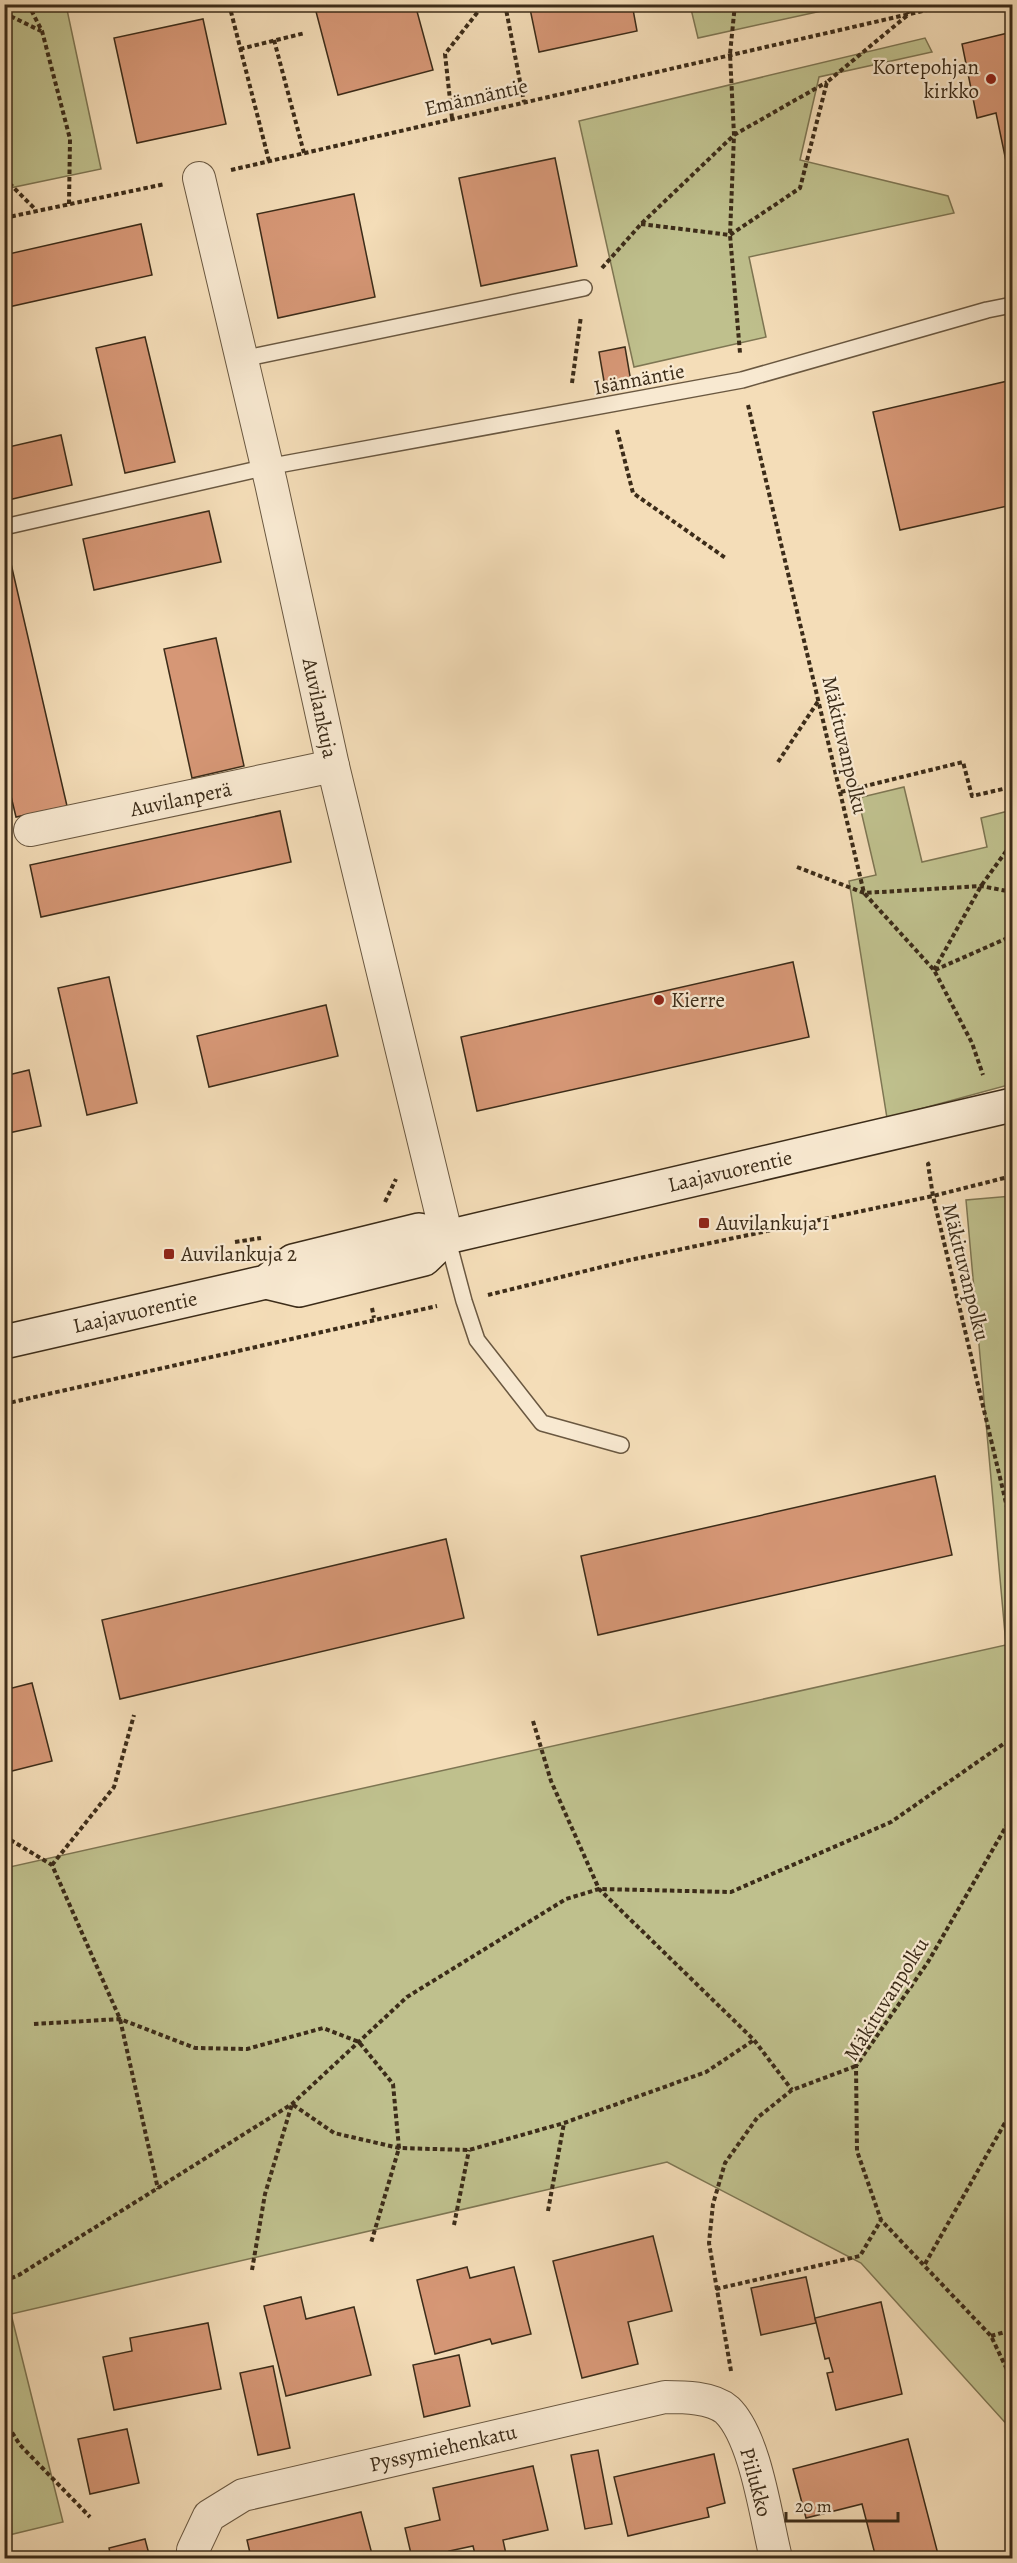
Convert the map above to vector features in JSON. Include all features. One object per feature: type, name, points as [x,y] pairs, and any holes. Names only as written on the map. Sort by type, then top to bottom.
[{"type":"main road","name":"Laajavuorentie","points":[[4,1342],[266,1282],[293,1261],[419,1230],[447,1237],[1012,1105]]},
{"type":"street","name":"Auvilankuja","points":[[199,178],[267,467],[333,766],[447,1237]]},
{"type":"street","name":"Auvilanperä","points":[[30,830],[333,766]]},
{"type":"street","name":"Pyssymiehenkatu","points":[[193,2559],[193,2550],[209,2516],[243,2495],[664,2397],[696,2397],[726,2410]]},
{"type":"street","name":"Piilukko","points":[[726,2410],[749,2445],[776,2559]]},
{"type":"lane","points":[[242,359],[584,288]]},
{"type":"lane","name":"Isännäntie","points":[[4,527],[267,467],[742,381],[987,310],[1012,305]]},
{"type":"lane","points":[[447,1237],[477,1340],[542,1423],[621,1445]]},
{"type":"path","points":[[28,4],[42,31],[70,139],[69,204]]},
{"type":"path","points":[[229,4],[269,161]]},
{"type":"path","points":[[452,118],[445,54],[484,4]]},
{"type":"path","points":[[505,4],[524,102]]},
{"type":"path","name":"Mäkituvanpolku","points":[[735,4],[730,54],[734,135],[730,235],[742,381],[864,893],[934,970],[972,1042],[986,1084]]},
{"type":"path","points":[[569,414],[584,288],[641,224],[734,135],[827,82],[909,14],[906,4]]},
{"type":"path","name":"Emännäntie","points":[[4,218],[199,178],[953,4]]},
{"type":"path","points":[[4,13],[42,31]]},
{"type":"path","points":[[240,49],[305,33]]},
{"type":"path","points":[[274,40],[304,153]]},
{"type":"path","points":[[641,224],[730,235],[800,188],[827,82]]},
{"type":"path","points":[[4,178],[36,210]]},
{"type":"path","points":[[611,405],[633,493],[727,559]]},
{"type":"path","points":[[778,762],[819,700]]},
{"type":"path","points":[[841,792],[963,762],[972,796],[1012,787]]},
{"type":"path","points":[[934,970],[981,886],[1012,843]]},
{"type":"path","points":[[797,867],[864,893],[981,886],[1012,892]]},
{"type":"path","points":[[934,970],[1012,936]]},
{"type":"path","name":"Mäkituvanpolku","points":[[928,1164],[933,1196],[1012,1528]]},
{"type":"path","points":[[4,1404],[374,1318],[464,1301],[630,1260],[933,1196],[1012,1176]]},
{"type":"path","points":[[52,1865],[114,1787],[134,1715]]},
{"type":"path","points":[[533,1721],[551,1781],[599,1888],[754,2040],[792,2090]]},
{"type":"path","points":[[4,2281],[19,2275],[292,2104],[407,1997],[566,1899],[599,1888],[731,1892],[891,1822],[1012,1738]]},
{"type":"path","name":"Mäkituvanpolku","points":[[1012,1816],[928,1962],[856,2066],[856,2151],[881,2220],[991,2336],[1012,2380]]},
{"type":"path","points":[[4,1836],[52,1865],[120,2019],[158,2189]]},
{"type":"path","points":[[33,2024],[120,2019],[195,2048],[247,2049],[323,2028],[359,2042],[393,2084],[399,2148],[371,2243]]},
{"type":"path","points":[[292,2104],[334,2133],[399,2148],[469,2150],[564,2123],[706,2072],[754,2040]]},
{"type":"path","points":[[726,2410],[732,2379],[709,2243],[713,2205],[726,2163],[758,2118],[792,2090],[856,2066]]},
{"type":"path","points":[[252,2270],[265,2194],[292,2104]]},
{"type":"path","points":[[925,2264],[1006,2121],[1012,2116]]},
{"type":"path","points":[[548,2211],[564,2123]]},
{"type":"path","points":[[454,2225],[469,2150]]},
{"type":"path","points":[[716,2289],[860,2256],[881,2220]]},
{"type":"path","points":[[991,2336],[1012,2330]]},
{"type":"path","points":[[4,2420],[20,2445],[90,2517]]},
{"type":"green space","points":[[690,4],[849,5],[698,38]]},
{"type":"green space","points":[[4,5],[66,5],[101,169],[5,189]]},
{"type":"green space","points":[[925,38],[932,52],[819,77],[800,160],[948,196],[954,213],[749,257],[766,337],[634,367],[579,121]]},
{"type":"green space","points":[[904,787],[922,862],[987,847],[981,818],[1012,810],[1012,1084],[887,1118],[849,881],[876,875],[858,798]]},
{"type":"green space","points":[[1012,1196],[1012,2433],[1011,2429],[861,2263],[667,2162],[11,2314],[63,2522],[5,2536],[5,1868],[1006,1645],[966,1200]]},
{"type":"building","points":[[314,4],[415,4],[433,70],[338,95]]},
{"type":"building","points":[[529,4],[632,4],[637,31],[539,52]]},
{"type":"building","points":[[203,19],[226,124],[137,143],[114,38]]},
{"type":"building","name":"Kortepohjan kirkko","points":[[1012,32],[1012,190],[996,113],[977,118],[962,44]]},
{"type":"building","points":[[555,158],[577,266],[481,286],[459,178]]},
{"type":"building","points":[[354,194],[375,297],[278,318],[257,214]]},
{"type":"building","points":[[141,224],[152,275],[4,308],[4,255]]},
{"type":"building","points":[[145,337],[175,462],[125,473],[96,348]]},
{"type":"building","points":[[625,347],[631,382],[605,387],[599,352]]},
{"type":"building","points":[[1012,380],[1012,505],[900,530],[873,412]]},
{"type":"building","points":[[61,435],[72,485],[4,501],[4,448]]},
{"type":"building","points":[[209,511],[221,562],[94,590],[83,539]]},
{"type":"building","points":[[9,555],[67,806],[16,817],[4,767],[4,556]]},
{"type":"building","points":[[216,638],[244,766],[192,778],[164,649]]},
{"type":"building","points":[[280,811],[291,862],[41,917],[30,865]]},
{"type":"building","points":[[793,962],[809,1037],[477,1111],[461,1037]]},
{"type":"building","points":[[109,977],[137,1103],[87,1115],[58,988]]},
{"type":"building","points":[[326,1005],[338,1056],[209,1087],[197,1036]]},
{"type":"building","points":[[29,1070],[41,1126],[4,1134],[4,1076]]},
{"type":"building","points":[[935,1476],[952,1555],[598,1635],[581,1556]]},
{"type":"building","points":[[446,1539],[464,1618],[120,1699],[102,1620]]},
{"type":"building","points":[[32,1683],[52,1761],[4,1773],[4,1690]]},
{"type":"building","points":[[653,2236],[672,2311],[628,2322],[638,2364],[582,2378],[553,2261]]},
{"type":"building","points":[[467,2267],[470,2278],[514,2267],[531,2334],[492,2344],[490,2339],[435,2354],[417,2280]]},
{"type":"building","points":[[806,2277],[816,2323],[761,2335],[751,2288]]},
{"type":"building","points":[[301,2297],[306,2319],[354,2307],[371,2375],[286,2396],[264,2306]]},
{"type":"building","points":[[881,2302],[902,2394],[836,2410],[827,2373],[833,2372],[829,2358],[825,2359],[815,2318]]},
{"type":"building","points":[[208,2323],[221,2389],[114,2410],[103,2357],[132,2351],[130,2338]]},
{"type":"building","points":[[459,2355],[470,2406],[424,2417],[413,2365]]},
{"type":"building","points":[[273,2366],[290,2448],[258,2455],[240,2373]]},
{"type":"building","points":[[127,2429],[139,2483],[90,2494],[78,2439]]},
{"type":"building","points":[[908,2439],[939,2558],[876,2558],[862,2504],[806,2518],[793,2469]]},
{"type":"building","points":[[598,2450],[612,2524],[585,2529],[571,2455]]},
{"type":"building","points":[[714,2454],[725,2503],[707,2508],[709,2517],[628,2536],[614,2477]]},
{"type":"building","points":[[533,2466],[548,2530],[503,2540],[506,2554],[476,2558],[473,2546],[449,2551],[451,2558],[412,2558],[405,2528],[440,2520],[433,2488]]},
{"type":"building","points":[[361,2512],[373,2558],[233,2558],[250,2553],[247,2540]]},
{"type":"building","points":[[145,2539],[150,2558],[111,2558],[109,2548]]},
{"type":"place","name":"Kortepohjan kirkko","points":[[991,79]]},
{"type":"place","name":"Kierre","points":[[659,1000]]},
{"type":"place","name":"Auvilankuja 1","points":[[704,1223]]},
{"type":"place","name":"Auvilankuja 2","points":[[169,1254]]}]
